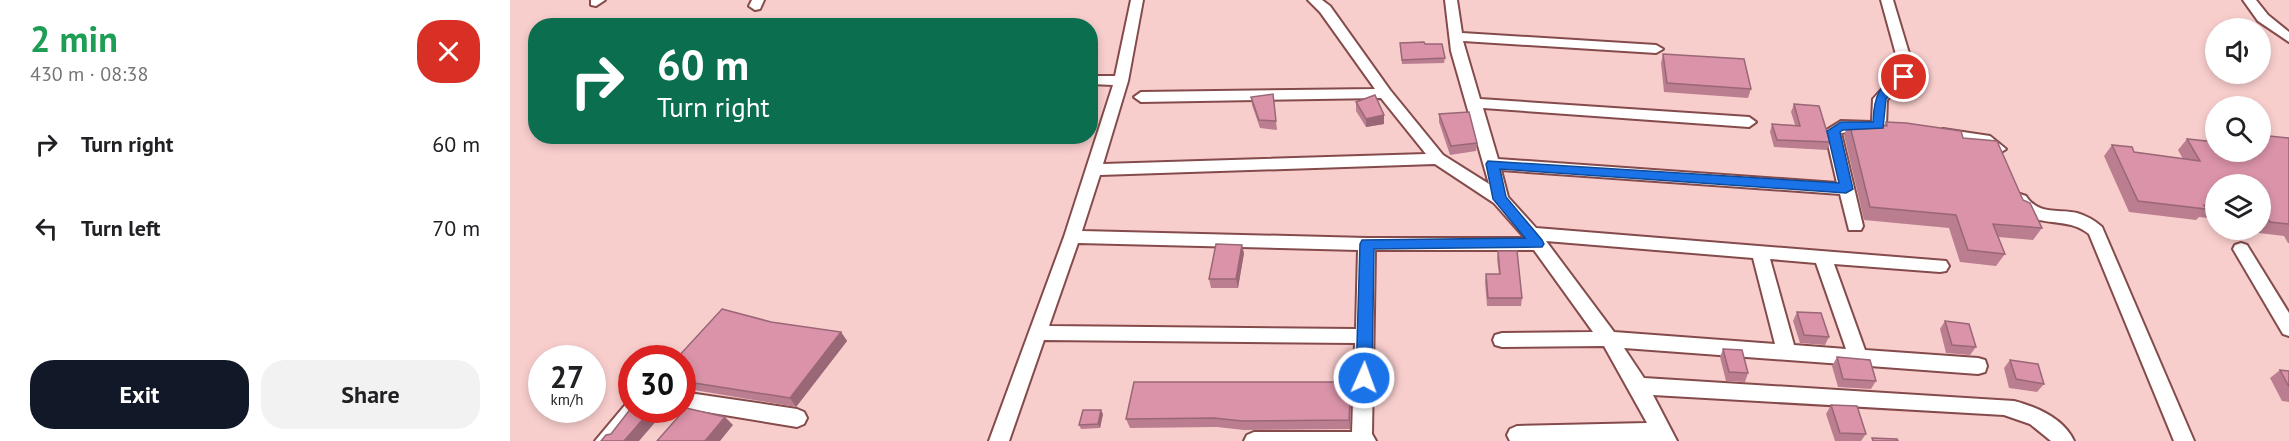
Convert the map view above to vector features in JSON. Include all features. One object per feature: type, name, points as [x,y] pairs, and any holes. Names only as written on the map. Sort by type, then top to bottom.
[{"type":"street","points":[[999,441],[1072,237],[1093,170],[1120,81],[1137,0]]},
{"type":"street","points":[[1314,0],[1325,9],[1385,93],[1438,159],[1500,199],[1534,239],[1609,339],[1665,436],[1517,435]]},
{"type":"street","points":[[1450,0],[1456,37],[1500,199]]},
{"type":"street","points":[[1879,126],[1880,99],[1883,93],[1904,77],[1907,70],[1887,0]]},
{"type":"street","points":[[2249,0],[2263,18],[2288,36]]},
{"type":"street","points":[[1456,37],[1656,49]]},
{"type":"street","points":[[1098,80],[1120,81]]},
{"type":"street","points":[[1141,97],[1385,93]]},
{"type":"street","points":[[1474,103],[1749,122]]},
{"type":"street","points":[[1855,226],[1833,131],[1841,126],[1900,128]]},
{"type":"street","points":[[1922,131],[1990,142],[1998,148],[2006,168]]},
{"type":"street","points":[[1093,170],[1438,159]]},
{"type":"street","points":[[1492,164],[1846,189]]},
{"type":"street","points":[[2015,187],[2023,207],[2032,213],[2076,219],[2096,231],[2184,441]]},
{"type":"street","points":[[1072,237],[1367,244],[1534,239],[1760,252],[1940,266]]},
{"type":"street","points":[[1254,441],[1363,441],[1367,244]]},
{"type":"street","points":[[2241,249],[2288,327]]},
{"type":"street","points":[[1760,252],[1787,352]]},
{"type":"street","points":[[1822,257],[1858,357]]},
{"type":"street","points":[[1038,333],[1365,336]]},
{"type":"street","points":[[1502,340],[1609,339],[1978,366]]},
{"type":"street","points":[[1638,386],[2004,407],[2033,414],[2045,421],[2064,441]]},
{"type":"street","points":[[696,402],[797,418]]},
{"type":"street","points":[[605,441],[621,423]]},
{"type":"building","points":[[1424,42],[1425,44],[1442,44],[1445,58],[1402,60],[1400,43]]},
{"type":"building","points":[[1663,54],[1744,59],[1751,89],[1667,83]]},
{"type":"building","points":[[1273,94],[1276,121],[1259,120],[1251,97]]},
{"type":"building","points":[[1375,95],[1384,115],[1366,119],[1356,102]]},
{"type":"building","points":[[1794,104],[1819,106],[1830,142],[1777,140],[1772,124],[1800,126]]},
{"type":"building","points":[[1469,112],[1477,143],[1451,146],[1439,114]]},
{"type":"building","points":[[1849,122],[1887,126],[1886,122],[1906,123],[1961,131],[1963,138],[1997,141],[2023,200],[2030,203],[2042,228],[1993,224],[2005,254],[1968,250],[1956,215],[1870,207]]},
{"type":"building","points":[[2271,136],[2289,138],[2289,224],[2271,222],[2271,174],[2205,174],[2205,209],[2138,201],[2112,145],[2132,147],[2134,152],[2200,161],[2187,139],[2205,141],[2205,162],[2271,162]]},
{"type":"building","points":[[1216,244],[1242,245],[1236,279],[1209,279]]},
{"type":"building","points":[[1498,251],[1517,251],[1522,298],[1488,298],[1486,274],[1500,274]]},
{"type":"building","points":[[722,309],[771,322],[841,332],[790,398],[696,383],[696,345],[689,345]]},
{"type":"building","points":[[1797,312],[1821,313],[1829,337],[1804,335]]},
{"type":"building","points":[[1945,321],[1969,324],[1976,347],[1952,345]]},
{"type":"building","points":[[1723,349],[1742,350],[1748,373],[1729,372]]},
{"type":"building","points":[[1837,357],[1870,360],[1876,381],[1843,379]]},
{"type":"building","points":[[2010,360],[2038,364],[2044,384],[2016,379]]},
{"type":"building","points":[[2280,370],[2289,371],[2289,387]]},
{"type":"building","points":[[1134,382],[1351,382],[1349,420],[1126,419]]},
{"type":"building","points":[[1831,405],[1857,406],[1866,434],[1840,433]]},
{"type":"building","points":[[696,410],[725,417],[705,441],[657,441],[673,423],[696,423]]},
{"type":"building","points":[[1083,410],[1101,410],[1098,424],[1079,425]]},
{"type":"building","points":[[620,423],[640,423],[624,441],[601,441],[606,435],[611,434]]},
{"type":"building","points":[[1872,438],[1897,439],[1898,441],[1873,441]]},
{"type":"route","points":[[1364,378],[1367,244],[1537,244],[1500,199],[1492,164],[1846,189],[1833,131],[1836,127],[1841,126],[1879,126],[1880,99],[1883,93],[1904,77]]}]
